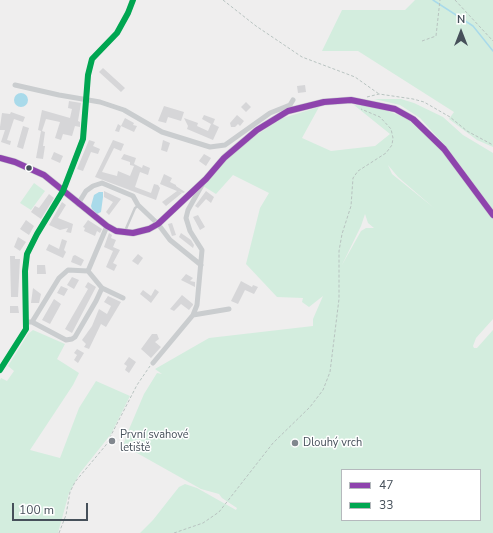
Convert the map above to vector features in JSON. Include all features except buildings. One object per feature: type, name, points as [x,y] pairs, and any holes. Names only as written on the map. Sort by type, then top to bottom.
[{"type":"street","points":[[29,322],[25,271],[27,254],[37,234],[64,192],[83,139],[88,75],[92,59],[117,33],[133,0]]},
{"type":"street","points":[[15,85],[100,102],[124,110],[162,132],[210,147],[225,144],[270,113],[290,105],[293,100]]},
{"type":"street","points":[[0,158],[15,162],[44,175],[107,226],[116,230],[133,233],[149,229],[158,224],[206,179],[232,152],[257,130],[288,111],[324,102],[351,100],[383,105],[395,109],[413,119],[444,149],[493,214]]},
{"type":"street","points":[[225,144],[232,152]]},
{"type":"street","points":[[153,363],[192,315],[197,305],[202,250],[190,231],[186,218],[188,210],[206,179]]},
{"type":"street","points":[[78,204],[86,191],[93,186],[102,183],[133,196],[138,205],[158,224],[170,240],[201,265]]},
{"type":"street","points":[[88,271],[107,226]]},
{"type":"street","points":[[0,370],[29,322],[63,273],[68,270],[88,271],[102,288],[123,298]]},
{"type":"street","points":[[29,322],[66,340],[72,340],[89,313],[102,288]]},
{"type":"street","points":[[192,315],[229,309]]},
{"type":"lane","points":[[125,232],[135,208],[138,205]]},
{"type":"path","points":[[223,0],[256,26],[302,57],[355,77],[379,94]]},
{"type":"path","points":[[422,41],[436,36],[440,0]]},
{"type":"path","points":[[456,0],[493,41]]},
{"type":"path","points":[[365,97],[379,94],[424,102],[450,117],[467,131],[493,145]]},
{"type":"path","points":[[174,533],[203,523],[219,512],[273,443],[310,407],[323,390],[330,372],[339,299],[339,250],[342,234],[351,206],[353,178],[358,171],[386,152],[392,145],[393,138],[391,129],[380,117],[361,109]]},
{"type":"path","points":[[59,533],[66,515],[70,492],[75,482],[106,445],[114,432],[136,385],[153,363]]},
{"type":"green space","points":[[415,0],[493,0],[493,147],[477,140],[449,119],[454,112],[358,51],[322,51],[342,10],[405,10]]},
{"type":"green space","points":[[374,99],[401,99],[414,103],[443,117],[463,135],[493,153],[493,210],[449,150],[420,118],[400,105]]},
{"type":"green space","points":[[354,105],[378,107],[408,119],[445,154],[493,217],[493,319],[476,338],[473,346],[474,348],[477,348],[493,330],[493,533],[140,533],[153,520],[179,487],[185,484],[197,488],[236,510],[237,508],[222,498],[219,494],[201,489],[125,447],[124,443],[127,434],[144,394],[157,373],[162,374],[155,369],[209,338],[313,326],[313,319],[323,296],[309,307],[302,302],[303,298],[277,297],[246,264],[260,208],[269,193],[233,175],[216,194],[203,186],[224,162],[255,136],[283,118],[319,107],[302,138],[331,151],[375,146],[390,134]],"holes":[[[388,165],[398,177],[434,208],[392,174]],[[365,214],[368,223],[374,228],[366,228],[361,231],[342,265],[361,226]]]},
{"type":"green space","points":[[34,183],[45,191],[31,210],[20,203]]},
{"type":"green space","points":[[33,330],[65,344],[57,359],[79,373],[73,385],[30,450],[60,458],[79,408],[96,381],[130,396],[111,434],[80,473],[69,493],[58,533],[0,533],[0,380],[1,378],[7,381],[14,371],[8,366],[28,334]]},
{"type":"water","points":[[18,93],[24,93],[28,97],[28,103],[24,107],[18,107],[14,103],[14,97]]},
{"type":"water","points":[[99,192],[103,192],[103,197],[101,212],[97,214],[91,206],[94,195]]},
{"type":"waterway","points":[[433,0],[473,26],[493,51]]},
{"type":"transit line","name":"33","points":[[0,370],[26,329],[25,271],[27,254],[37,234],[63,191],[83,139],[88,75],[92,59],[117,33],[133,0]]},
{"type":"transit line","name":"47","points":[[0,158],[15,162],[44,175],[107,226],[116,231],[133,233],[149,229],[158,224],[206,179],[224,158],[257,130],[288,111],[324,102],[351,100],[395,109],[413,119],[444,149],[493,215]]},
{"type":"place","name":"První svahové letiště","points":[[112,441]]},
{"type":"place","name":"Dlouhý vrch","points":[[295,443]]}]
